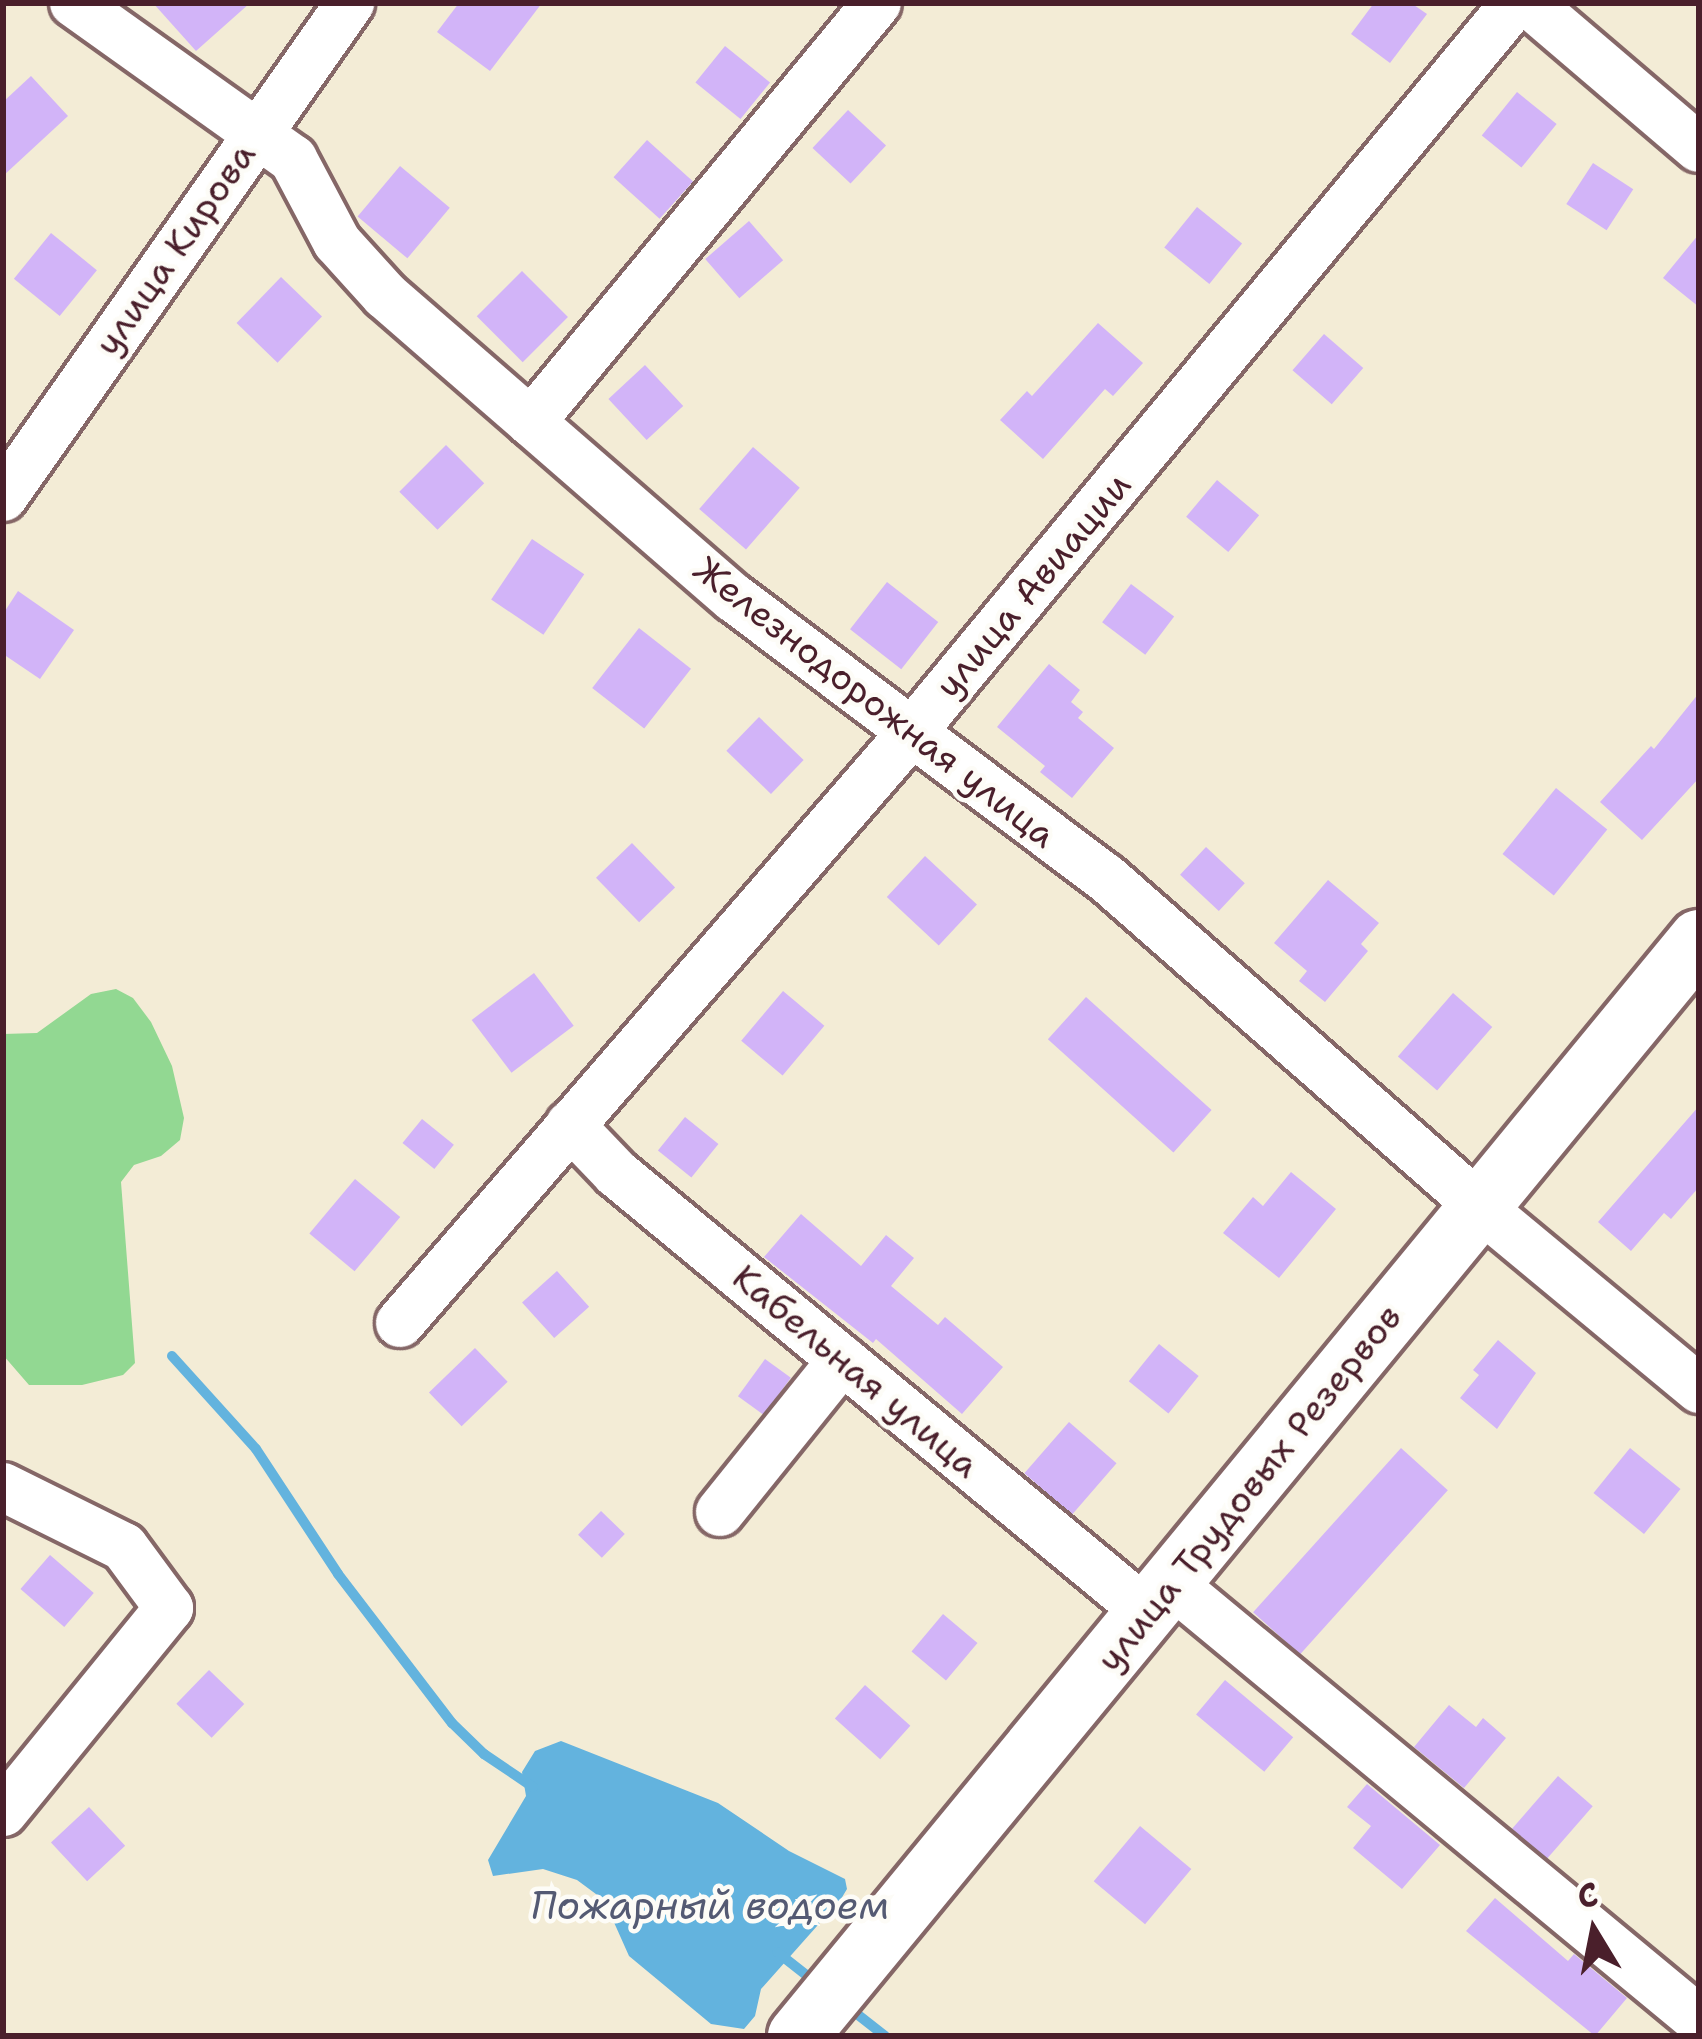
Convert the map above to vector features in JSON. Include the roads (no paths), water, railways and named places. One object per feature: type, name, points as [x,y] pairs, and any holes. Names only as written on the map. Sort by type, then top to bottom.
[{"type":"main road","name":"улица Трудовых Резервов","points":[[798,2036],[1699,940]]},
{"type":"street","name":"Железнодорожная улица","points":[[74,3],[258,129],[293,159],[337,242],[386,295],[734,598],[1122,891],[1480,1207],[1699,1389]]},
{"type":"street","name":"улица Кирова","points":[[3,497],[350,3]]},
{"type":"street","points":[[531,422],[877,3]]},
{"type":"street","name":"улица Авиации","points":[[400,1322],[912,732],[1515,3]]},
{"type":"street","points":[[1529,3],[1699,148]]},
{"type":"street","name":"Кабельная улица","points":[[571,1125],[616,1173],[842,1360],[1159,1597],[1699,2020]]},
{"type":"street","points":[[720,1512],[842,1360]]},
{"type":"street","points":[[3,1487],[124,1547],[169,1608],[3,1812]]},
{"type":"water","name":"Пожарный водоем","points":[[561,1741],[718,1803],[789,1851],[845,1879],[847,1889],[841,1899],[761,1989],[755,2016],[744,2029],[711,2024],[629,1956],[604,1900],[577,1880],[543,1869],[493,1876],[488,1860],[526,1796],[522,1772],[535,1751]]},
{"type":"waterway","points":[[172,1356],[256,1449],[338,1574],[452,1723],[484,1754],[533,1787]]},
{"type":"waterway","points":[[777,1952],[819,1985]]},
{"type":"waterway","points":[[848,2007],[885,2036]]}]
